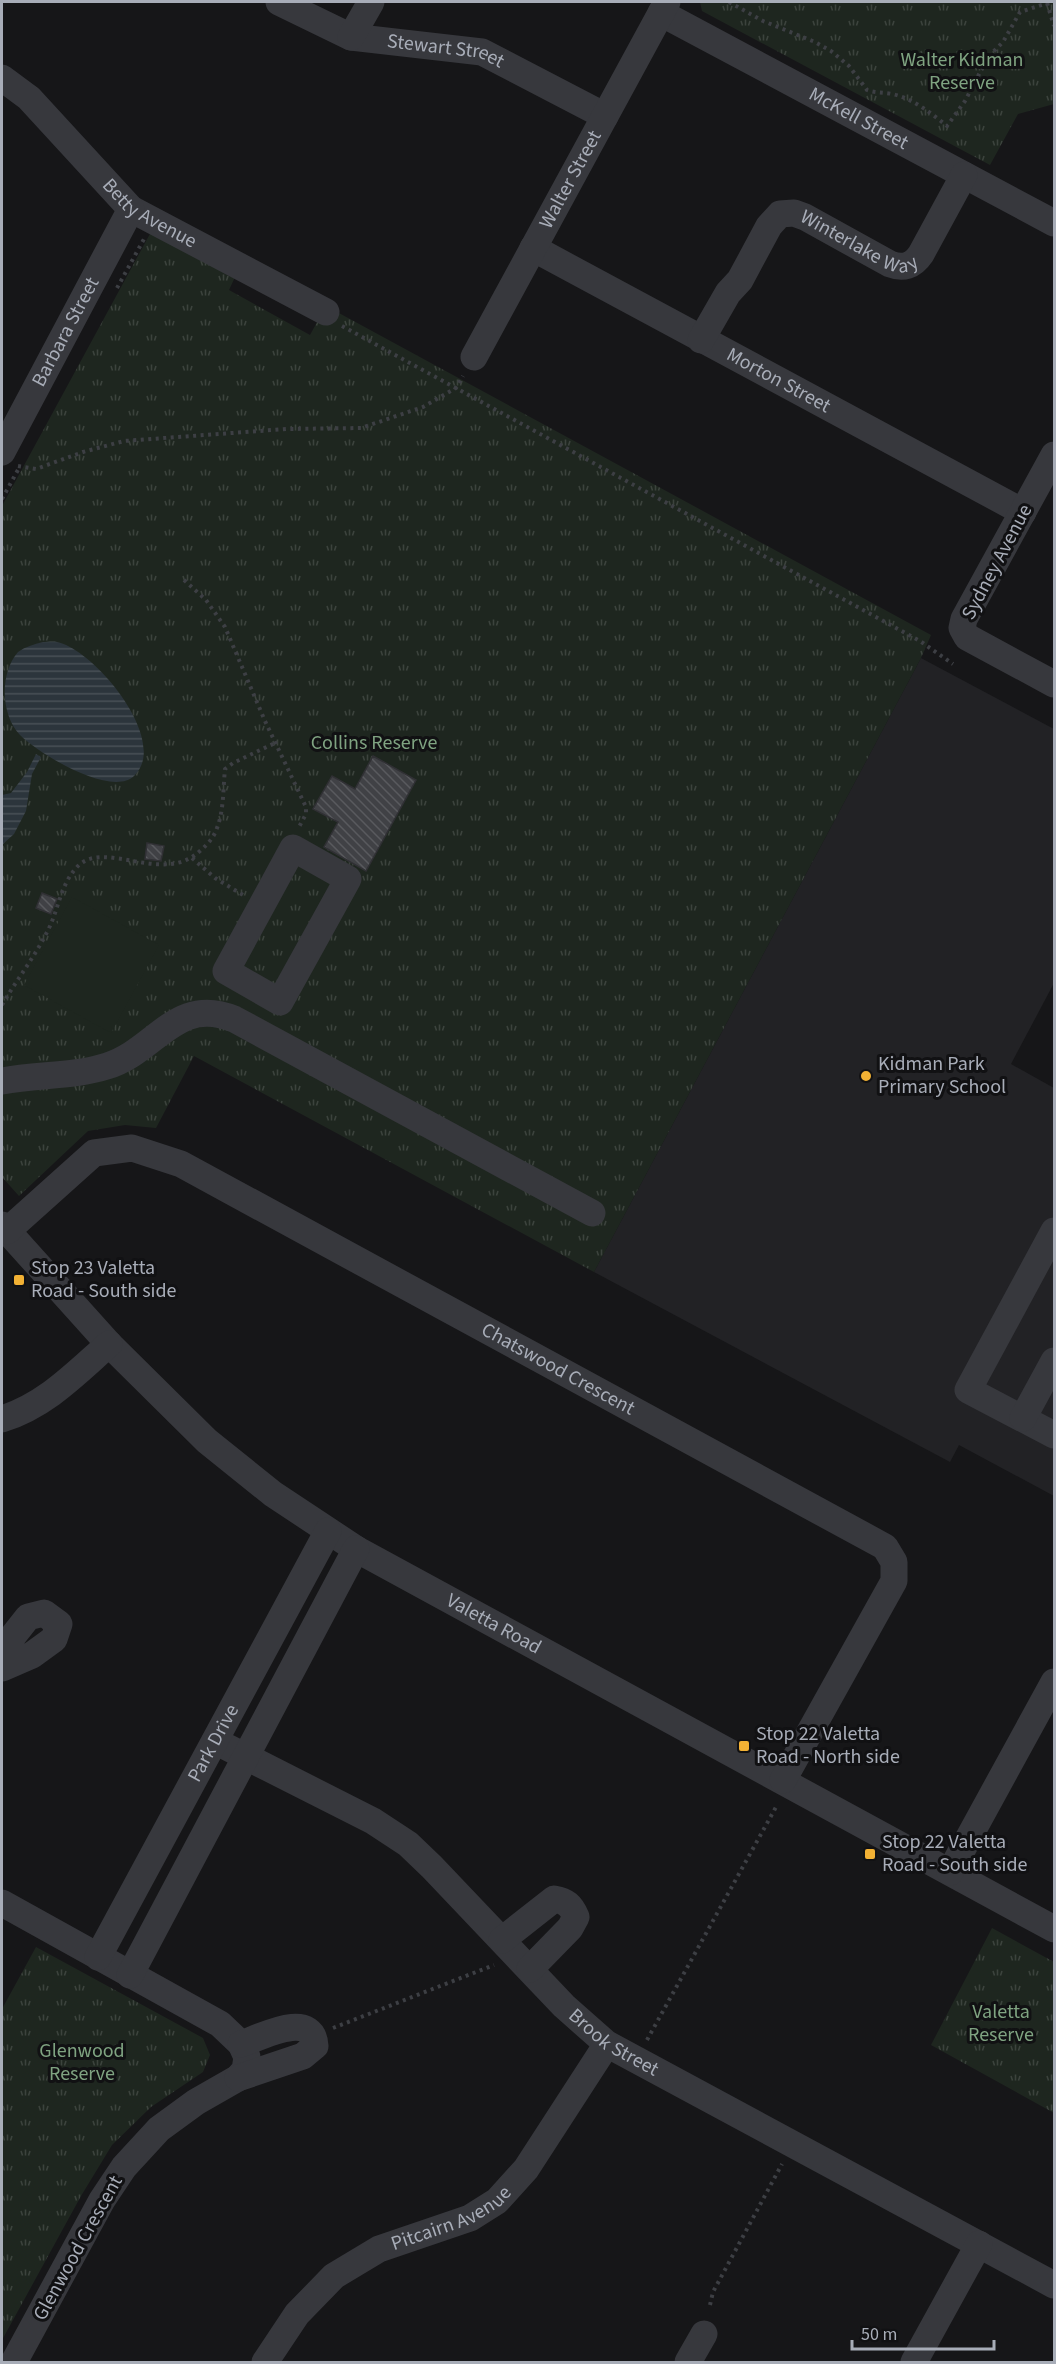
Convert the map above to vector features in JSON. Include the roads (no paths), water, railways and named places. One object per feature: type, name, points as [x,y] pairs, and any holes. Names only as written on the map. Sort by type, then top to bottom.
[{"type":"street","name":"Stewart Street","points":[[279,2],[351,37],[482,52],[605,116]]},
{"type":"street","points":[[351,37],[371,2]]},
{"type":"street","name":"Walter Street","points":[[474,357],[664,7]]},
{"type":"street","name":"McKell Street","points":[[664,7],[1054,223]]},
{"type":"street","name":"Betty Avenue","points":[[2,78],[29,98],[131,209],[326,312]]},
{"type":"street","name":"Winterlake Way","points":[[701,340],[728,293],[740,280],[769,226],[780,214],[794,213],[804,217],[890,264],[904,267],[914,263],[921,254],[964,175]]},
{"type":"street","name":"Barbara Street","points":[[10,460],[131,209]]},
{"type":"street","name":"Morton Street","points":[[533,248],[1023,512]]},
{"type":"street","name":"Sydney Avenue","points":[[1054,455],[964,619],[962,628],[967,637],[1054,684]]},
{"type":"street","points":[[293,848],[348,879],[280,1002],[252,987],[226,971],[293,848]]},
{"type":"street","points":[[234,1019],[252,987]]},
{"type":"street","points":[[2,1081],[67,1074],[109,1066],[130,1055],[175,1021],[195,1012],[218,1012],[592,1213]]},
{"type":"street","name":"Chatswood Crescent","points":[[4,1228],[94,1153],[132,1148],[180,1164],[885,1547],[894,1562],[894,1581],[783,1780]]},
{"type":"street","name":"Valetta Road","points":[[4,1228],[109,1344],[207,1441],[273,1494],[328,1531],[356,1549],[1054,1929]]},
{"type":"street","points":[[1054,1232],[968,1390],[1054,1435]]},
{"type":"street","points":[[2,1419],[48,1398],[109,1344]]},
{"type":"street","points":[[1023,1418],[1054,1361]]},
{"type":"street","name":"Park Drive","points":[[98,1957],[328,1531]]},
{"type":"street","name":"Park Drive","points":[[130,1975],[356,1549]]},
{"type":"street","points":[[2,1650],[28,1617],[44,1613],[59,1624],[54,1639],[32,1655],[2,1668]]},
{"type":"street","points":[[950,1872],[1054,1682]]},
{"type":"street","name":"Brook Street","points":[[215,1741],[373,1821],[408,1844],[564,2006],[607,2044],[1054,2285]]},
{"type":"street","points":[[2,1903],[220,2025],[241,2044],[247,2057],[245,2070],[238,2078]]},
{"type":"street","name":"Glenwood Crescent","points":[[14,2362],[102,2200],[124,2167],[159,2129],[196,2102],[238,2078],[303,2056],[315,2046],[313,2036],[306,2028],[296,2027],[241,2044]]},
{"type":"street","name":"Pitcairn Avenue","points":[[265,2362],[297,2314],[334,2276],[379,2249],[470,2218],[497,2201],[526,2169],[607,2044]]},
{"type":"street","points":[[914,2362],[978,2244]]},
{"type":"street","points":[[688,2362],[704,2334]]},
{"type":"place","name":"Kidman Park Primary School","points":[[866,1076]]},
{"type":"place","name":"Stop 23 Valetta Road - South side","points":[[19,1280]]},
{"type":"place","name":"Stop 22 Valetta Road - North side","points":[[744,1746]]},
{"type":"place","name":"Stop 22 Valetta Road - South side","points":[[870,1854]]},
{"type":"park label","name":"Walter Kidman Reserve","points":[[962,72]]},
{"type":"park label","name":"Collins Reserve","points":[[374,743]]},
{"type":"park label","name":"Valetta Reserve","points":[[1001,2024]]},
{"type":"park label","name":"Glenwood Reserve","points":[[82,2062]]}]
